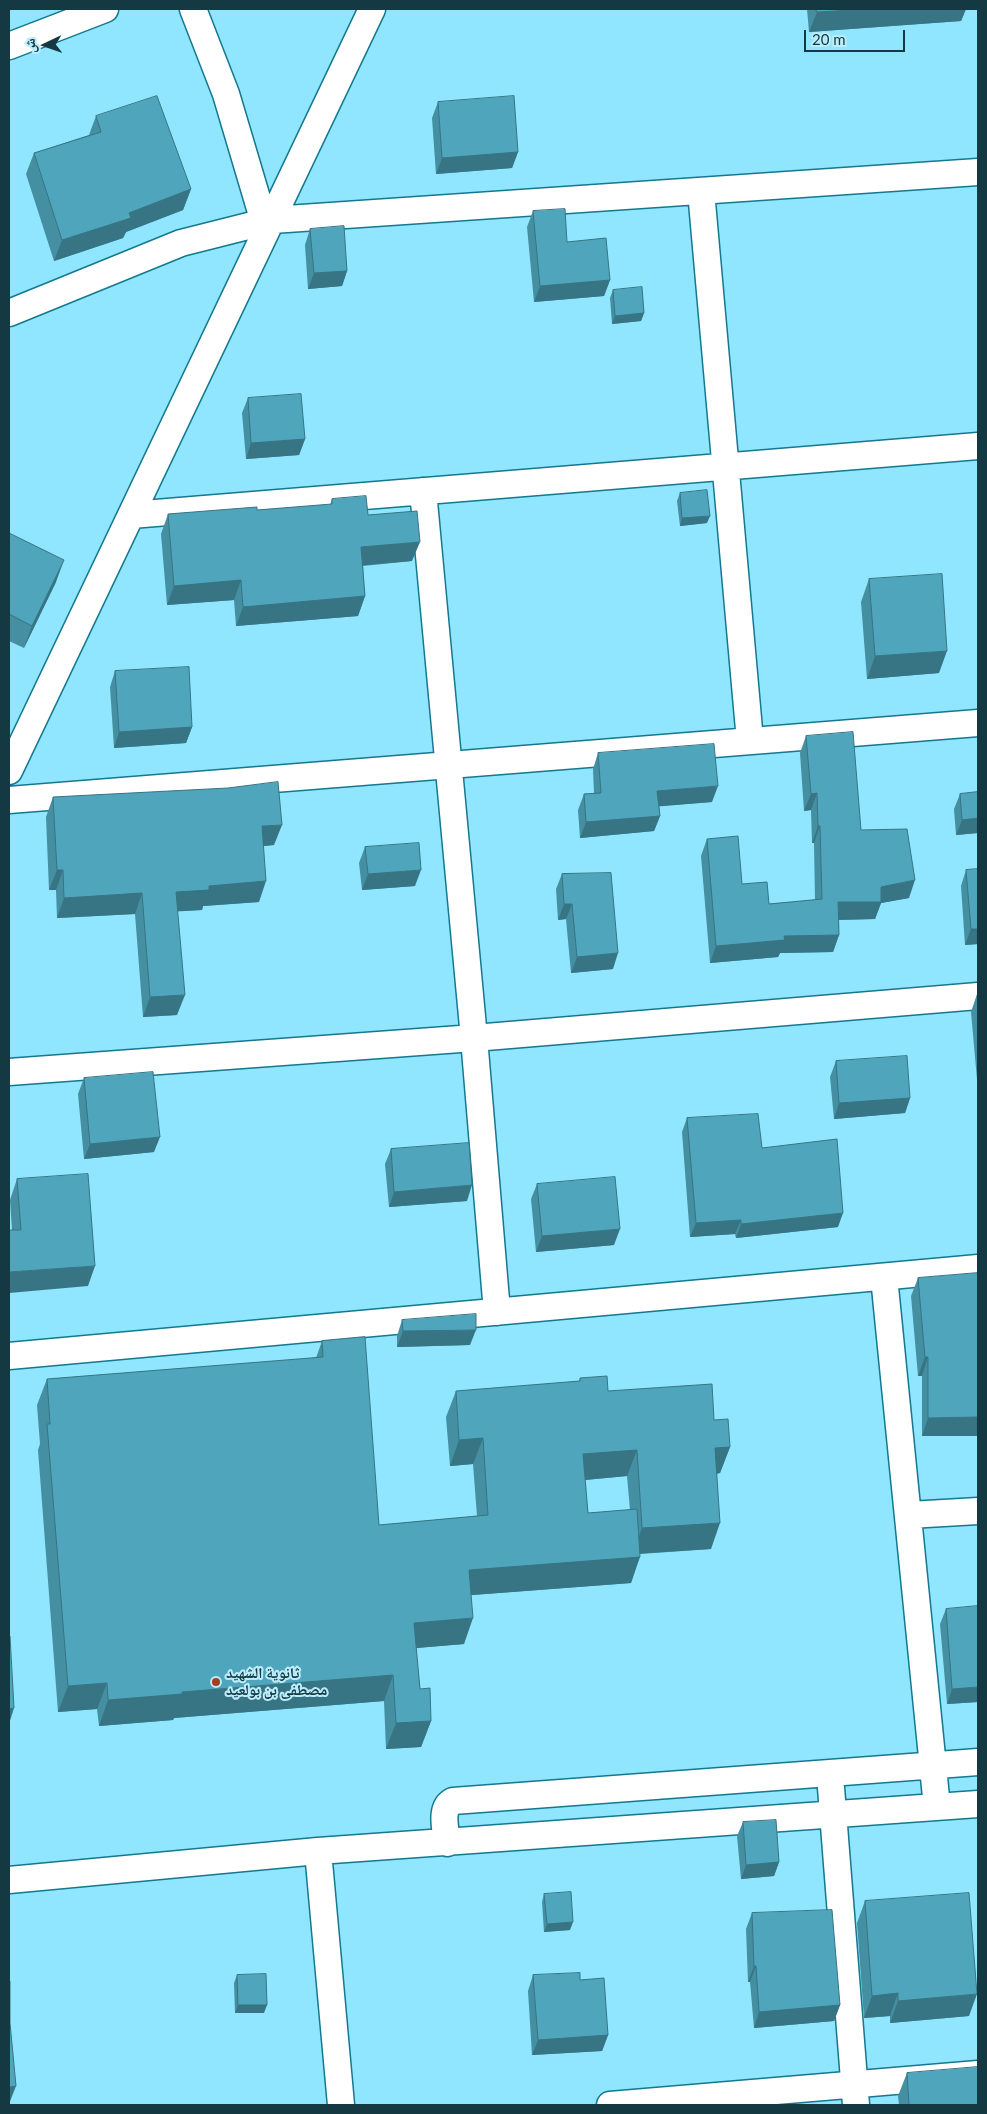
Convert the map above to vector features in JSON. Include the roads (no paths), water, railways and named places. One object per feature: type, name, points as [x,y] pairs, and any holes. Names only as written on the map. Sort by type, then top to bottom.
[{"type":"street","points":[[9,46],[105,9]]},
{"type":"street","points":[[193,9],[226,94],[268,221]]},
{"type":"street","points":[[9,771],[268,221],[372,9]]},
{"type":"street","points":[[9,313],[181,243],[268,221],[978,172]]},
{"type":"street","points":[[701,191],[750,741]]},
{"type":"street","points":[[131,515],[978,446]]},
{"type":"street","points":[[423,491],[474,1038],[497,1312]]},
{"type":"street","points":[[9,800],[978,723]]},
{"type":"street","points":[[9,1072],[474,1038],[978,996]]},
{"type":"street","points":[[9,1356],[978,1268]]},
{"type":"street","points":[[884,1277],[937,1807]]},
{"type":"street","points":[[909,1515],[978,1511]]},
{"type":"street","points":[[447,1843],[445,1812],[453,1801],[830,1775],[978,1762]]},
{"type":"street","points":[[830,1775],[855,2095]]},
{"type":"street","points":[[9,1880],[318,1851],[978,1804]]},
{"type":"street","points":[[318,1851],[341,2105]]},
{"type":"street","points":[[610,2105],[855,2095],[978,2074]]},
{"type":"place","name":"ثانوية الشهيد مصطفى بن بولعيد","points":[[216,1682]]}]
